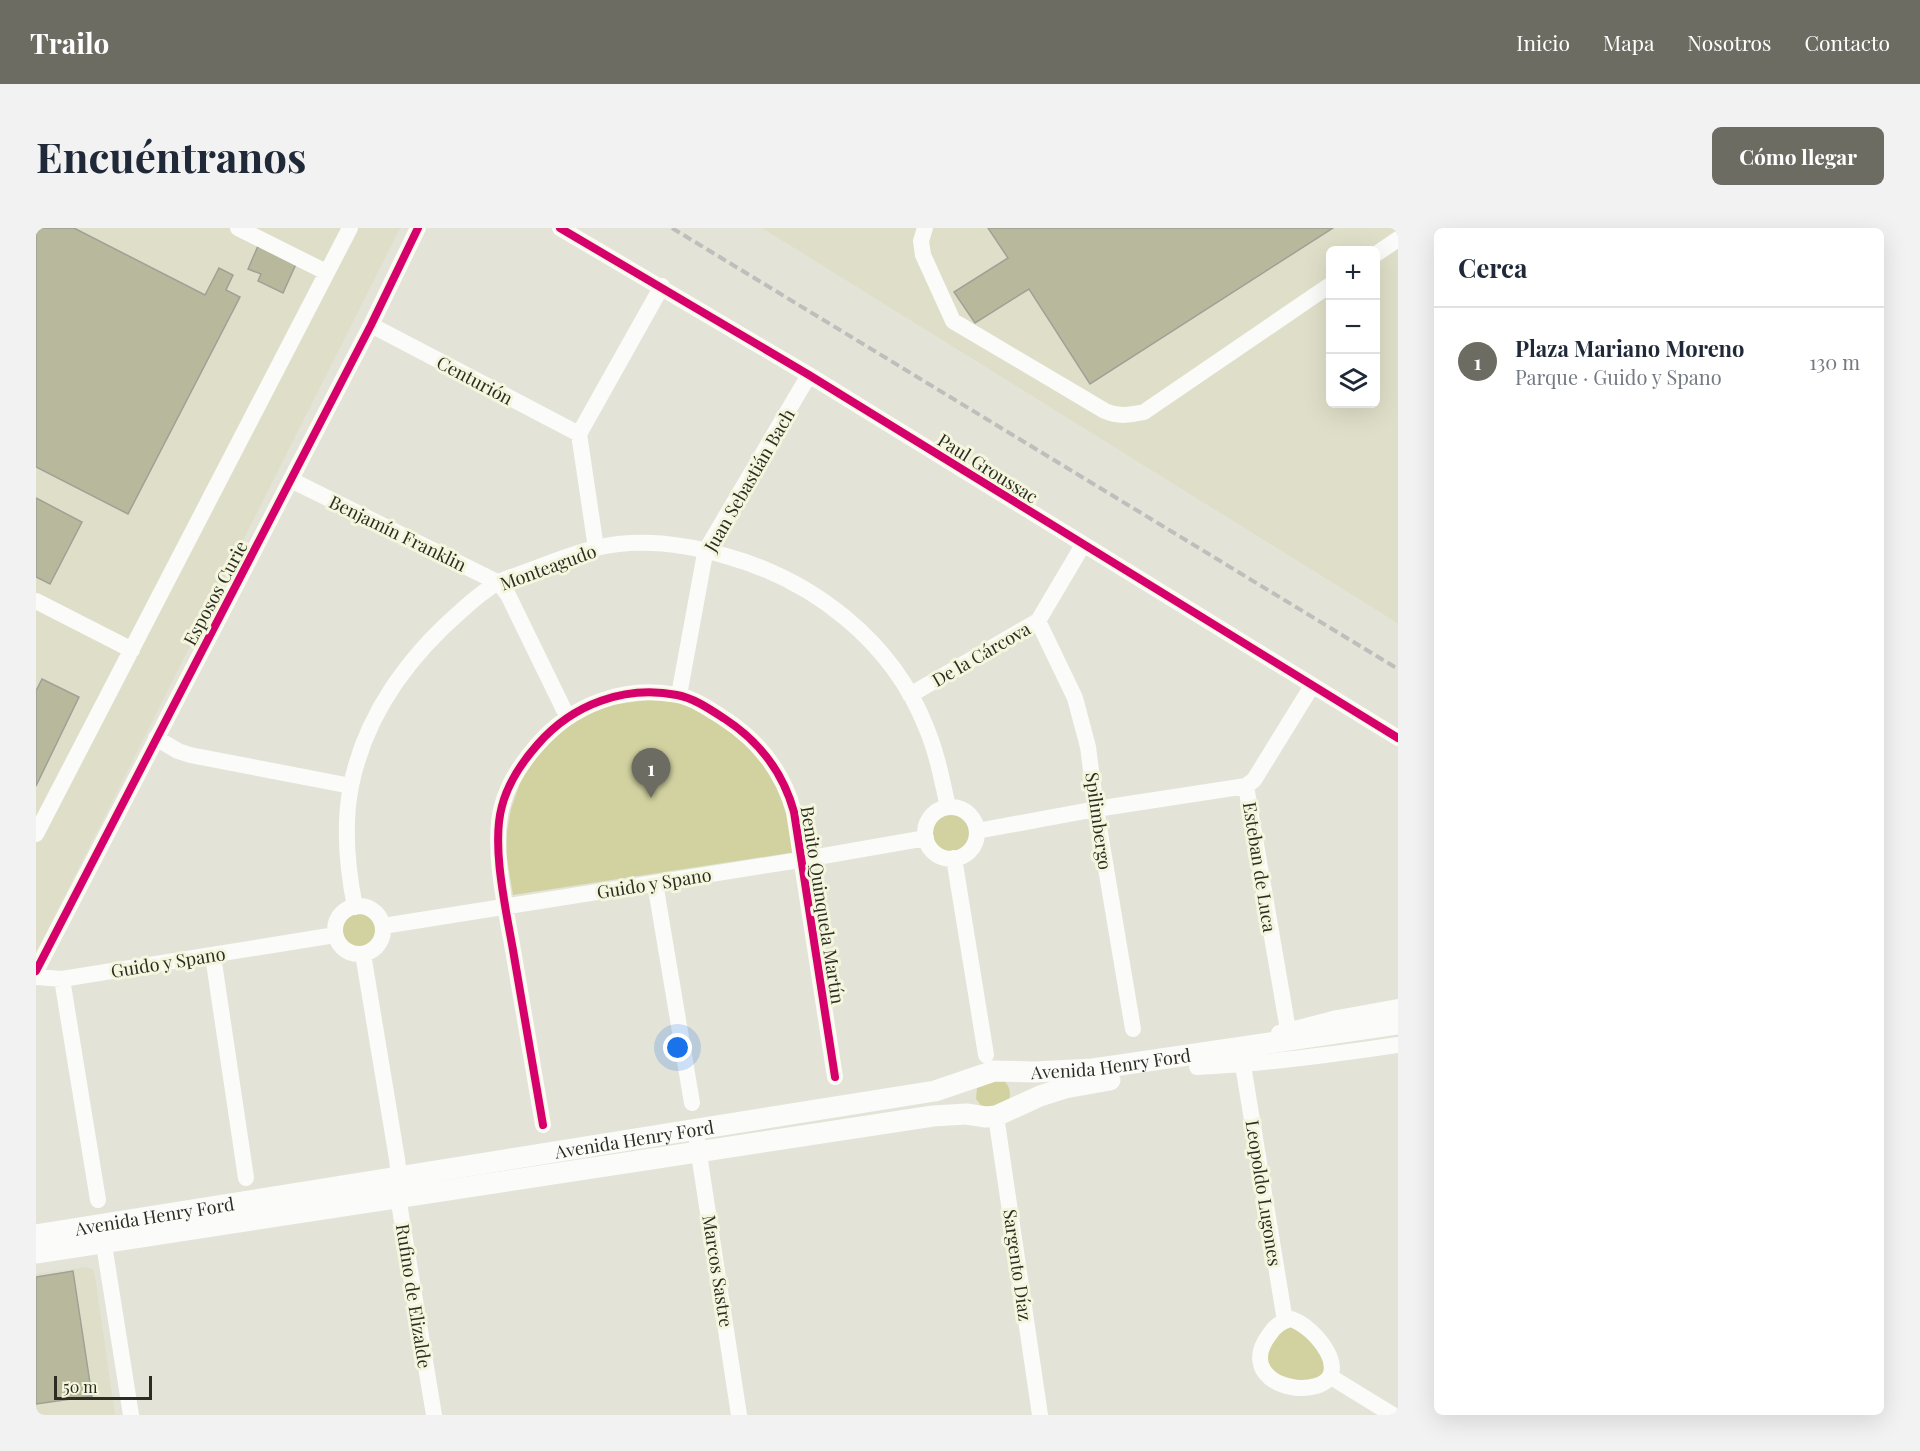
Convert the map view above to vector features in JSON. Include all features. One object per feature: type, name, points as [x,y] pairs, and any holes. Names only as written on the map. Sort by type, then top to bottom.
[{"type":"main road","name":"Avenida Henry Ford","points":[[36,1253],[102,1234],[399,1186],[695,1128],[935,1091],[994,1071],[1093,1069],[1398,1024]]},
{"type":"main road","name":"Avenida Henry Ford","points":[[399,1186],[699,1152],[933,1116],[1006,1113],[1015,1106],[1065,1088],[1197,1067],[1325,1036]]},
{"type":"main road","points":[[1005,1072],[1015,1083],[1018,1094],[1015,1106]]},
{"type":"main road","points":[[971,1078],[968,1097],[988,1115]]},
{"type":"main road","name":"Avenida Henry Ford","points":[[36,1235],[102,1234]]},
{"type":"street","points":[[238,228],[326,272]]},
{"type":"street","points":[[36,834],[350,228]]},
{"type":"street","name":"Esposos Curie","points":[[36,971],[371,325],[418,228]]},
{"type":"street","name":"Paul Groussac","points":[[560,228],[662,286],[809,375],[1398,738]]},
{"type":"street","points":[[925,228],[921,241],[923,255],[953,321],[1094,405],[1117,416],[1144,412],[1326,288]]},
{"type":"street","points":[[1380,251],[1398,239]]},
{"type":"street","points":[[596,548],[579,434],[662,286]]},
{"type":"street","name":"Centurión","points":[[371,325],[579,434]]},
{"type":"street","name":"Juan Sebastián Bach","points":[[678,695],[707,550],[809,375]]},
{"type":"street","name":"Benjamín Franklin","points":[[291,480],[498,583]]},
{"type":"street","name":"Monteagudo","points":[[355,907],[347,856],[351,786],[367,738],[382,705],[402,672],[412,658],[450,620],[498,583],[596,548],[661,544],[707,550],[755,564],[780,575],[821,599],[864,634],[887,660],[910,694],[926,726],[934,749],[948,807]]},
{"type":"street","name":"De la Cárcova","points":[[910,694],[1038,621],[1083,545]]},
{"type":"street","points":[[498,583],[508,595],[567,716]]},
{"type":"street","points":[[36,602],[132,650]]},
{"type":"street","name":"Spilimbergo","points":[[1038,621],[1075,698],[1088,747],[1132,1029]]},
{"type":"street","name":"Esteban de Luca","points":[[1288,1030],[1246,786],[1254,780],[1312,686]]},
{"type":"street","name":"Benito Quinquela Martín","points":[[543,1125],[506,906],[499,851],[499,820],[514,777],[547,733],[567,716],[626,693],[678,695],[712,710],[755,742],[778,770],[794,812],[835,1077]]},
{"type":"street","points":[[156,738],[190,755],[351,786]]},
{"type":"street","points":[[977,831],[1096,809],[1246,786]]},
{"type":"street","points":[[948,807],[956,807],[970,816],[977,831],[972,848],[966,854],[954,858],[941,856],[934,852],[926,838],[925,830],[933,814],[948,807]]},
{"type":"street","name":"Guido y Spano","points":[[383,926],[926,838]]},
{"type":"street","points":[[954,858],[986,1055]]},
{"type":"street","points":[[655,882],[692,1103]]},
{"type":"street","points":[[362,906],[376,913],[383,926],[382,939],[379,944],[363,954],[355,954],[342,948],[335,935],[334,927],[341,914],[362,906]]},
{"type":"street","name":"Guido y Spano","points":[[36,977],[62,979],[335,935]]},
{"type":"street","points":[[363,954],[399,1186]]},
{"type":"street","points":[[213,956],[246,1178]]},
{"type":"street","points":[[62,979],[98,1200]]},
{"type":"street","name":"Avenida Henry Ford","points":[[1230,1048],[1288,1030],[1398,1006]]},
{"type":"street","name":"Avenida Henry Ford","points":[[1197,1067],[1243,1065],[1398,1045]]},
{"type":"street","name":"Leopoldo Lugones","points":[[1243,1065],[1285,1320]]},
{"type":"street","name":"Sargento Díaz","points":[[988,1115],[1040,1415]]},
{"type":"street","name":"Marcos Sastre","points":[[695,1128],[739,1415]]},
{"type":"street","name":"Rufino de Elizalde","points":[[399,1186],[434,1415]]},
{"type":"street","points":[[102,1234],[131,1415]]},
{"type":"street","points":[[1285,1320],[1298,1321],[1315,1333],[1331,1363],[1331,1377],[1318,1385],[1300,1387],[1275,1382],[1264,1373],[1259,1361],[1260,1353],[1275,1327],[1285,1320]]},
{"type":"street","points":[[1331,1377],[1393,1415]]},
{"type":"shaded area","points":[[36,228],[400,228],[36,953]]},
{"type":"shaded area","points":[[762,228],[1398,228],[1398,624],[1383,614]]},
{"type":"shaded area","points":[[87,1267],[94,1270],[115,1415],[36,1415],[36,1274]]},
{"type":"green space","points":[[655,699],[681,702],[748,740],[783,788],[796,852],[513,895],[506,853],[507,831],[511,809],[520,783],[532,761],[566,727],[590,712],[610,705]]},
{"type":"green space","points":[[951,815],[963,821],[969,833],[963,845],[951,851],[939,845],[933,833],[939,821]]},
{"type":"green space","points":[[359,913],[371,919],[377,931],[371,943],[359,949],[347,943],[341,931],[347,919]]},
{"type":"green space","points":[[1001,1078],[1009,1089],[1008,1103],[983,1108],[976,1099],[977,1088]]},
{"type":"green space","points":[[1295,1325],[1323,1355],[1324,1375],[1309,1383],[1271,1373],[1264,1353],[1278,1332]]},
{"type":"building","points":[[36,228],[74,228],[205,295],[219,268],[233,275],[226,290],[240,297],[128,514],[36,467]]},
{"type":"building","points":[[988,228],[1333,228],[1090,384],[1029,289],[975,323],[954,292],[1008,258]]},
{"type":"building","points":[[258,246],[296,264],[283,293],[258,281],[261,274],[248,269]]},
{"type":"building","points":[[36,498],[82,522],[50,584],[36,577]]},
{"type":"building","points":[[42,679],[79,697],[36,786],[36,691]]},
{"type":"building","points":[[73,1271],[92,1396],[36,1404],[36,1277]]},
{"type":"railway","points":[[672,228],[1398,669]]},
{"type":"cycle path","points":[[36,971],[371,325],[418,228]]},
{"type":"cycle path","points":[[560,228],[809,375],[1398,738]]},
{"type":"cycle path","points":[[543,1125],[504,897],[499,858],[499,822],[502,806],[512,781],[521,765],[538,744],[567,718],[584,708],[619,696],[658,693],[677,695],[696,702],[738,728],[759,748],[777,771],[794,812],[835,1077]]},
{"type":"place","name":"Plaza Mariano Moreno","points":[[651,798]]}]
